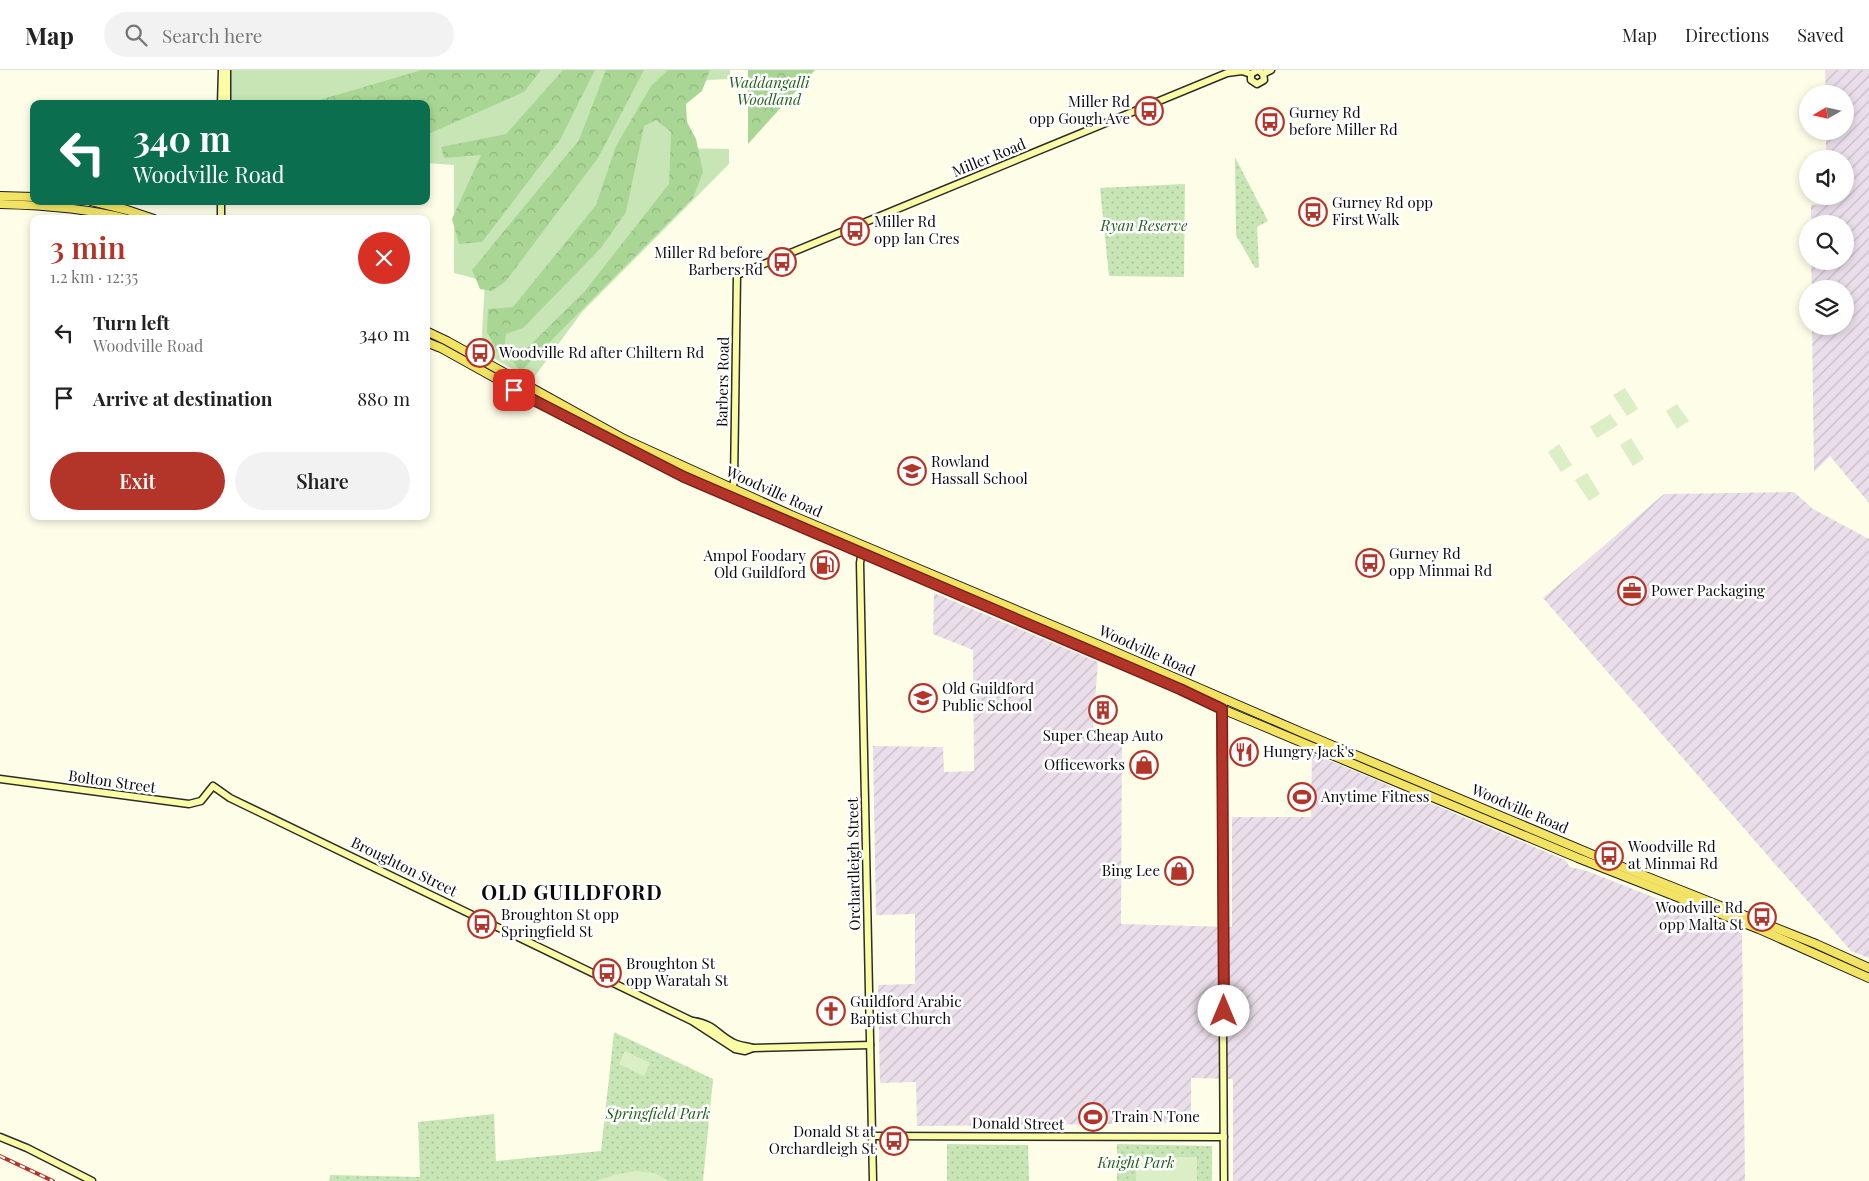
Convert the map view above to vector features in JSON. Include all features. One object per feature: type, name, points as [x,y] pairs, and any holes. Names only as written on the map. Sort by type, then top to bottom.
[{"type":"main road","points":[[0,196],[30,197]]},
{"type":"main road","points":[[0,204],[49,206],[109,215]]},
{"type":"main road","points":[[107,205],[142,215]]},
{"type":"main road","name":"Woodville Road","points":[[430,334],[447,341],[624,439],[862,549],[1222,709],[1578,858],[1759,929],[1869,978]]},
{"type":"main road","name":"Woodville Road","points":[[430,344],[514,390],[684,477],[786,522],[862,549],[1098,644],[1225,700],[1615,864],[1816,944],[1869,968]]},
{"type":"street","points":[[221,100],[222,70]]},
{"type":"street","points":[[227,70],[227,100]]},
{"type":"street","points":[[1258,70],[1263,74],[1264,80],[1257,84],[1251,80],[1251,74],[1258,70]]},
{"type":"street","points":[[1263,74],[1271,70]]},
{"type":"street","name":"Miller Road","points":[[737,274],[1228,73],[1242,71],[1251,74]]},
{"type":"street","name":"Barbers Road","points":[[732,489],[735,473],[737,274]]},
{"type":"street","name":"Orchardleigh Street","points":[[862,549],[873,1181]]},
{"type":"street","points":[[1224,1181],[1222,709],[1225,700]]},
{"type":"street","name":"Bolton Street","points":[[0,779],[189,804],[201,801],[213,786]]},
{"type":"street","name":"Broughton Street","points":[[213,786],[230,798],[692,1021],[735,1049],[745,1051],[754,1048],[870,1046]]},
{"type":"street","name":"Donald Street","points":[[872,1136],[1224,1137]]},
{"type":"street","points":[[0,1137],[27,1148],[92,1181]]},
{"type":"shaded area","points":[[1825,70],[1869,70],[1869,503],[1830,456],[1814,472],[1812,335],[1854,335],[1854,280],[1812,280],[1811,270],[1854,270],[1854,215],[1811,215],[1811,205],[1854,205],[1854,150],[1826,150],[1826,140],[1854,140],[1854,85],[1826,85]]},
{"type":"shaded area","points":[[1794,492],[1813,509],[1869,539],[1869,958],[1851,951],[1543,598],[1664,494]]},
{"type":"shaded area","points":[[934,593],[1098,662],[1093,727],[1122,740],[1121,924],[1232,927],[1232,817],[1311,817],[1312,753],[1565,860],[1570,867],[1587,871],[1742,932],[1745,1181],[1233,1181],[1233,1079],[1191,1078],[1191,1123],[917,1126],[916,1082],[880,1083],[878,985],[915,984],[915,914],[876,915],[873,746],[943,747],[944,772],[974,771],[973,650],[933,634]]},
{"type":"green space","points":[[231,70],[730,70],[730,79],[707,80],[672,111],[672,148],[729,149],[729,164],[582,312],[532,380],[481,351],[485,281],[454,273],[454,165],[430,163],[430,100],[231,100]]},
{"type":"green space","points":[[422,70],[541,70],[524,92],[430,133],[430,100],[319,100]]},
{"type":"green space","points":[[563,70],[595,70],[560,140],[482,242],[459,244],[452,219],[481,155],[444,158],[441,147],[506,134]]},
{"type":"green space","points":[[606,70],[644,70],[598,158],[506,281],[492,291],[480,289],[472,270],[579,140]]},
{"type":"green space","points":[[668,70],[710,70],[702,91],[686,104],[687,122],[696,139],[703,172],[693,198],[521,371],[513,362],[584,292],[669,184],[671,132],[656,120],[644,126],[626,212],[601,248],[523,328],[506,334],[504,349],[497,351],[487,332],[488,309],[513,307],[596,205],[616,146],[651,86]]},
{"type":"green space","name":"Waddangalli Woodland","points":[[748,70],[815,70],[748,144]]},
{"type":"green space","points":[[1235,157],[1268,221],[1257,227],[1259,267],[1255,268],[1236,235]]},
{"type":"green space","name":"Ryan Reserve","points":[[1185,184],[1184,277],[1109,276],[1100,188]]},
{"type":"green space","points":[[1625,388],[1638,409],[1627,416],[1613,395]]},
{"type":"green space","points":[[1677,404],[1689,421],[1677,429],[1666,411]]},
{"type":"green space","points":[[1610,414],[1618,425],[1597,438],[1590,427]]},
{"type":"green space","points":[[1631,438],[1644,459],[1633,466],[1620,445]]},
{"type":"green space","points":[[1559,444],[1572,465],[1561,472],[1548,452]]},
{"type":"green space","points":[[1587,473],[1600,494],[1589,501],[1575,480]]},
{"type":"green space","name":"Springfield Park","points":[[614,1032],[713,1079],[703,1181],[329,1181],[330,1175],[420,1177],[418,1122],[494,1114],[496,1161],[601,1151]]},
{"type":"green space","points":[[625,1051],[650,1063],[644,1076],[619,1064]]},
{"type":"green space","points":[[947,1144],[1028,1145],[1029,1181],[947,1181]]},
{"type":"green space","name":"Knight Park","points":[[1117,1144],[1212,1146],[1212,1181],[1117,1181]]},
{"type":"green space","points":[[1136,1157],[1197,1157],[1197,1181],[1136,1181]]},
{"type":"green space","points":[[635,1171],[655,1173],[668,1181],[596,1181],[614,1175]]},
{"type":"railway","points":[[0,1156],[53,1181]]},
{"type":"place","name":"Miller Rd opp Gough Ave","points":[[1149,111]]},
{"type":"place","name":"Gurney Rd before Miller Rd","points":[[1270,122]]},
{"type":"place","name":"Gurney Rd opp First Walk","points":[[1313,212]]},
{"type":"place","name":"Miller Rd opp Ian Cres","points":[[855,231]]},
{"type":"place","name":"Miller Rd before Barbers Rd","points":[[782,262]]},
{"type":"place","name":"Woodville Rd after Chiltern Rd","points":[[480,353]]},
{"type":"place","name":"Rowland Hassall School","points":[[912,471]]},
{"type":"place","name":"Gurney Rd opp Minmai Rd","points":[[1370,563]]},
{"type":"place","name":"Ampol Foodary Old Guildford","points":[[825,565]]},
{"type":"place","name":"Power Packaging","points":[[1632,591]]},
{"type":"place","name":"Old Guildford Public School","points":[[923,698]]},
{"type":"place","name":"Super Cheap Auto","points":[[1103,710]]},
{"type":"place","name":"Hungry Jack's","points":[[1244,752]]},
{"type":"place","name":"Officeworks","points":[[1144,765]]},
{"type":"place","name":"Anytime Fitness","points":[[1302,797]]},
{"type":"place","name":"Woodville Rd at Minmai Rd","points":[[1609,856]]},
{"type":"place","name":"Bing Lee","points":[[1179,871]]},
{"type":"place","name":"Woodville Rd opp Malta St","points":[[1762,917]]},
{"type":"place","name":"Broughton St opp Springfield St","points":[[482,924]]},
{"type":"place","name":"Broughton St opp Waratah St","points":[[607,973]]},
{"type":"place","name":"Guildford Arabic Baptist Church","points":[[831,1011]]},
{"type":"place","name":"Train N Tone","points":[[1093,1117]]},
{"type":"place","name":"Donald St at Orchardleigh St","points":[[894,1141]]},
{"type":"district","name":"OLD GUILDFORD","points":[[572,893]]},
{"type":"route","points":[[514,390],[684,477],[1180,689],[1222,709],[1224,1011]]}]
